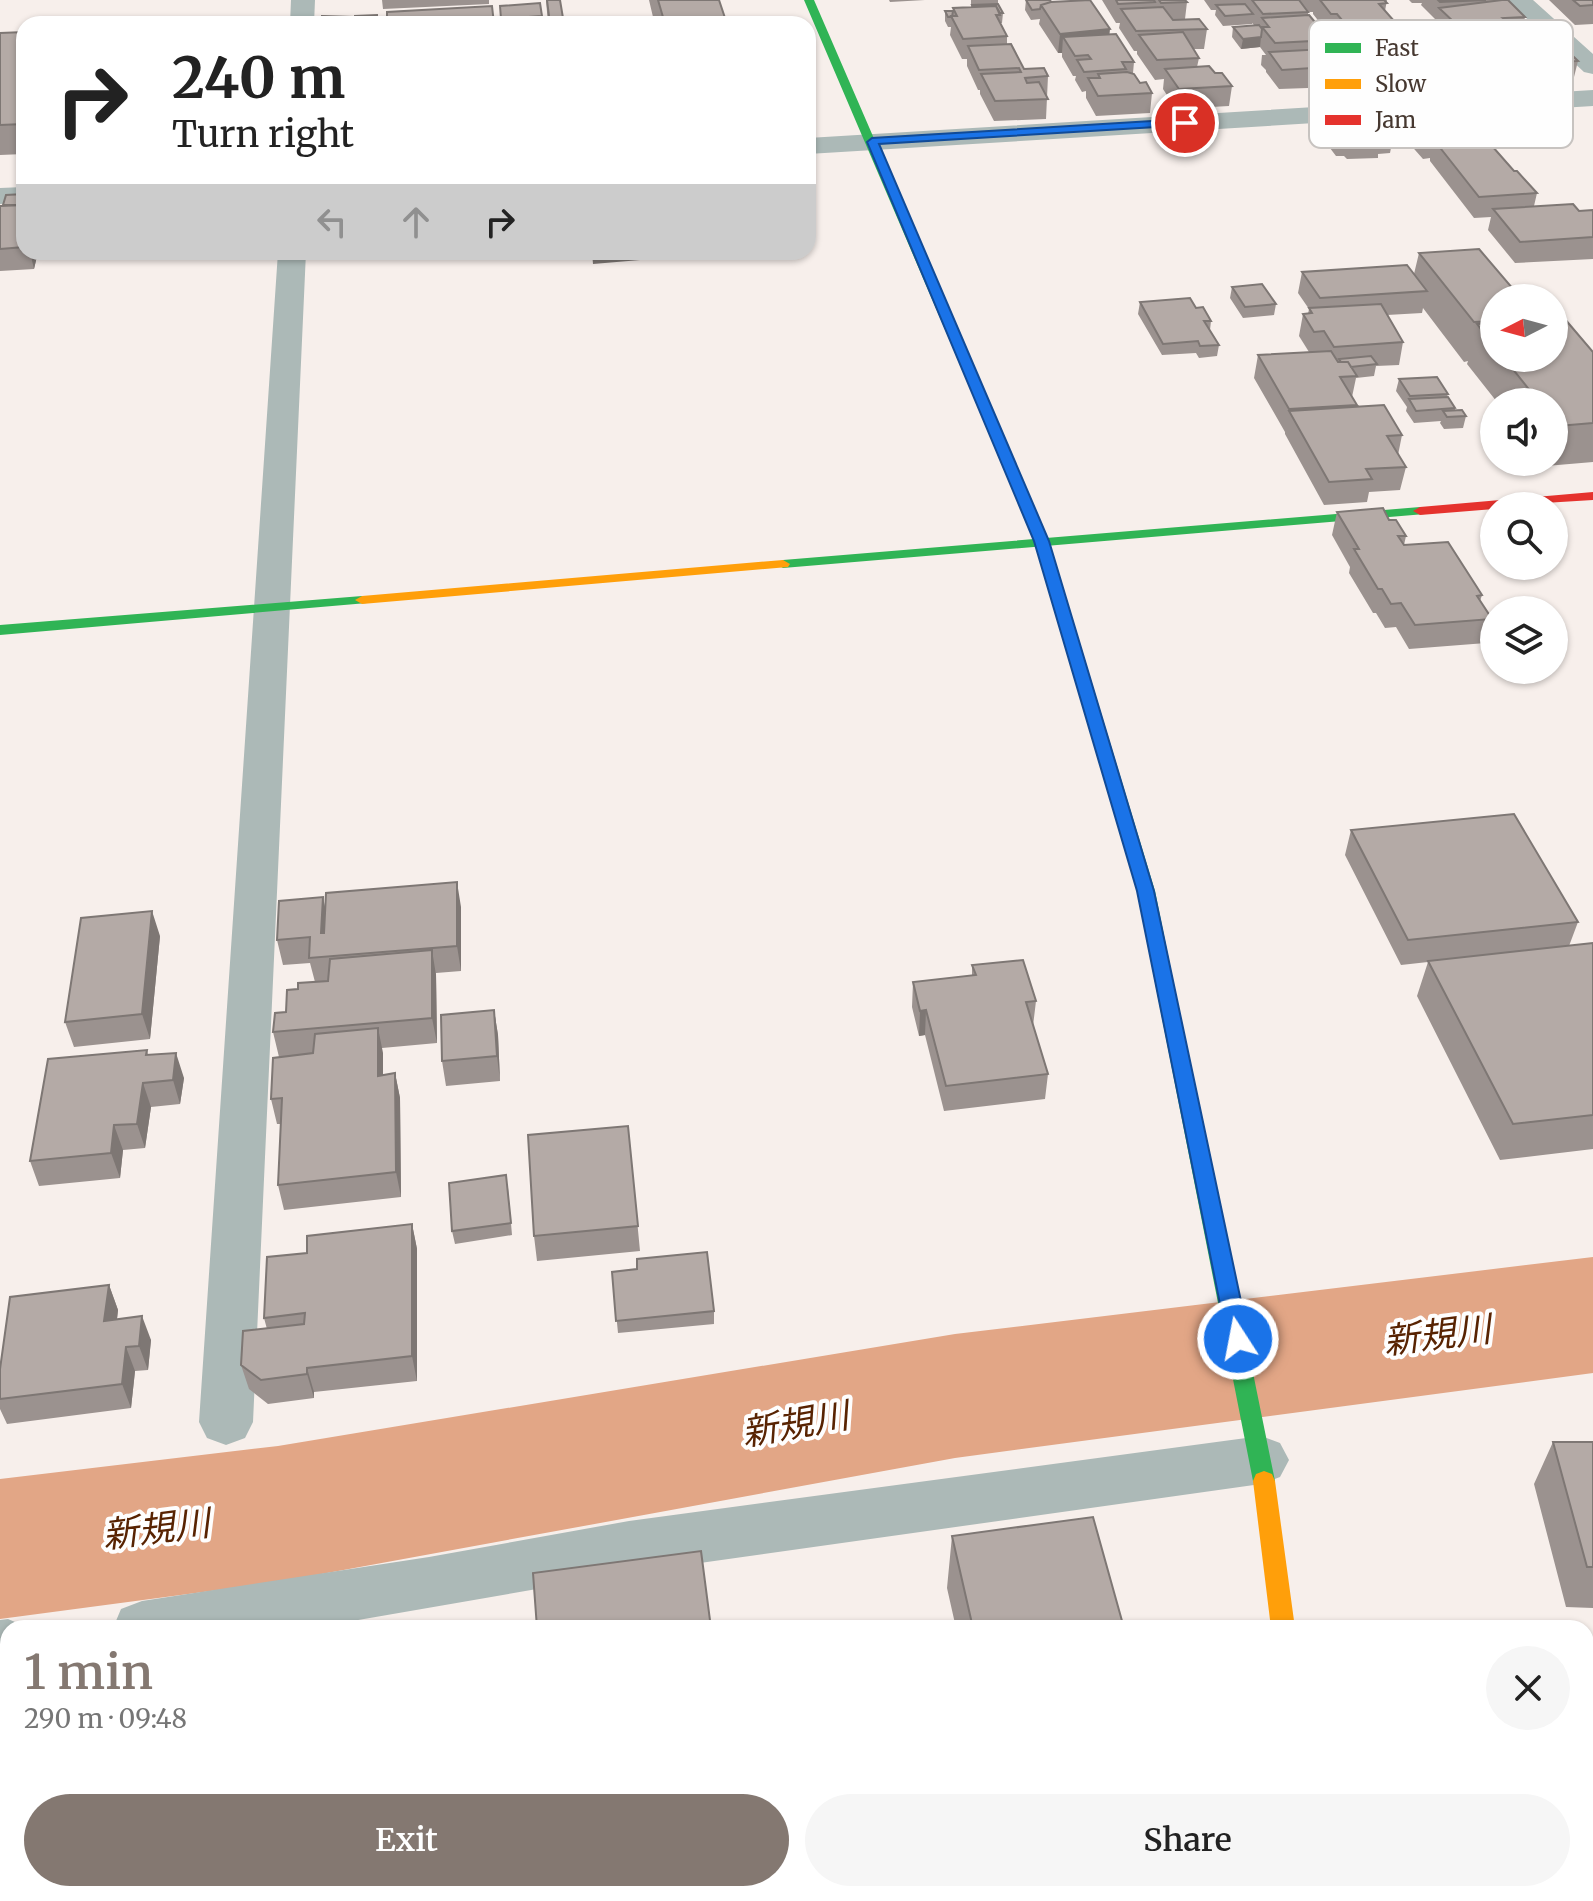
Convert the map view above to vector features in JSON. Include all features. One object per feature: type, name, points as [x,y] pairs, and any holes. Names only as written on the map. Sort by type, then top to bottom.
[{"type":"street","points":[[809,0],[1042,541],[1146,891],[1258,1446],[1282,1620]]},
{"type":"street","points":[[1519,0],[1541,20]]},
{"type":"street","points":[[1573,49],[1593,67]]},
{"type":"street","points":[[1573,99],[1593,98]]},
{"type":"street","points":[[816,146],[1309,115]]},
{"type":"street","points":[[226,1422],[292,260]]},
{"type":"street","points":[[0,630],[1593,496]]},
{"type":"street","points":[[193,1620],[1258,1446]]},
{"type":"building","points":[[547,0],[560,0],[563,16],[549,16]]},
{"type":"building","points":[[658,0],[719,0],[724,16],[663,16]]},
{"type":"building","points":[[1026,0],[1050,0],[1051,2],[1032,10]]},
{"type":"building","points":[[1090,0],[1110,29],[1060,34],[1041,5],[1051,2]]},
{"type":"building","points":[[1116,0],[1154,0],[1155,2],[1118,4]]},
{"type":"building","points":[[1159,0],[1185,0],[1187,2],[1161,3]]},
{"type":"building","points":[[1252,0],[1299,0],[1308,12],[1263,14]]},
{"type":"building","points":[[1320,0],[1384,0],[1387,3],[1379,4],[1393,20],[1342,20],[1337,14],[1331,14]]},
{"type":"building","points":[[1438,0],[1486,0],[1440,2]]},
{"type":"building","points":[[1508,0],[1525,17],[1452,20],[1439,8]]},
{"type":"building","points":[[1573,0],[1593,0],[1593,5],[1580,6]]},
{"type":"building","points":[[540,3],[542,16],[501,16],[500,6]]},
{"type":"building","points":[[998,4],[1003,13],[996,6],[972,5]]},
{"type":"building","points":[[1245,4],[1253,14],[1225,16],[1216,5]]},
{"type":"building","points":[[492,6],[493,16],[387,16],[387,12]]},
{"type":"building","points":[[996,6],[1000,15],[996,15],[1007,36],[963,39],[951,16],[957,16],[953,8]]},
{"type":"building","points":[[1163,7],[1173,20],[1199,19],[1207,29],[1136,31],[1121,9]]},
{"type":"building","points":[[1309,15],[1313,20],[1309,20],[1309,41],[1275,43],[1262,27],[1269,27],[1262,18]]},
{"type":"building","points":[[1259,25],[1261,37],[1243,39],[1233,27]]},
{"type":"building","points":[[16,32],[16,124],[0,125],[0,33]]},
{"type":"building","points":[[1183,32],[1199,58],[1157,60],[1139,35]]},
{"type":"building","points":[[1116,34],[1134,62],[1122,62],[1126,69],[1084,72],[1077,60],[1091,59],[1088,55],[1075,56],[1063,37]]},
{"type":"building","points":[[1011,44],[1024,69],[1044,68],[1048,76],[1025,78],[1027,83],[1039,82],[1048,99],[995,101],[981,74],[1021,72],[1019,68],[979,70],[968,46]]},
{"type":"building","points":[[1309,50],[1309,68],[1282,70],[1269,52]]},
{"type":"building","points":[[1209,66],[1215,73],[1222,73],[1232,86],[1179,89],[1165,69]]},
{"type":"building","points":[[1098,74],[1134,74],[1140,83],[1146,82],[1152,93],[1098,96],[1088,78],[1100,78]]},
{"type":"building","points":[[1440,148],[1494,148],[1537,193],[1479,197]]},
{"type":"building","points":[[16,194],[16,205],[3,205],[6,195]]},
{"type":"building","points":[[1573,204],[1579,211],[1593,210],[1593,237],[1520,242],[1493,209]]},
{"type":"building","points":[[16,205],[16,248],[0,249],[0,206]]},
{"type":"building","points":[[1479,249],[1509,284],[1480,284],[1480,322],[1474,322],[1419,253]]},
{"type":"building","points":[[1407,265],[1427,291],[1320,298],[1302,272]]},
{"type":"building","points":[[1262,284],[1276,304],[1245,307],[1232,287]]},
{"type":"building","points":[[1190,298],[1196,308],[1203,307],[1211,321],[1204,321],[1219,345],[1200,346],[1198,341],[1163,344],[1140,302]]},
{"type":"building","points":[[1381,304],[1403,342],[1334,347],[1324,331],[1314,332],[1303,314],[1312,313],[1309,308]]},
{"type":"building","points":[[1568,323],[1593,352],[1593,423],[1568,425],[1568,388],[1528,388],[1515,372],[1568,372]]},
{"type":"building","points":[[1331,351],[1338,362],[1348,362],[1357,376],[1340,377],[1357,405],[1289,409],[1258,355]]},
{"type":"building","points":[[1371,356],[1377,364],[1351,367],[1348,362],[1339,359]]},
{"type":"building","points":[[1437,377],[1448,394],[1410,396],[1399,379]]},
{"type":"building","points":[[1448,397],[1455,408],[1416,411],[1409,399]]},
{"type":"building","points":[[1384,405],[1402,435],[1387,436],[1406,467],[1366,469],[1372,479],[1329,482],[1289,411]]},
{"type":"building","points":[[1462,410],[1466,416],[1447,417],[1443,411]]},
{"type":"building","points":[[1383,508],[1389,520],[1396,520],[1406,536],[1398,536],[1404,545],[1448,542],[1482,595],[1477,596],[1480,601],[1480,620],[1415,625],[1401,603],[1391,604],[1382,589],[1378,589],[1337,512]]},
{"type":"building","points":[[1514,814],[1578,922],[1408,940],[1351,830]]},
{"type":"building","points":[[457,882],[457,946],[309,958],[310,937],[277,940],[279,901],[323,897],[321,933],[324,933],[326,893]]},
{"type":"building","points":[[152,911],[142,1014],[65,1022],[81,918]]},
{"type":"building","points":[[1593,943],[1593,1115],[1513,1124],[1428,961]]},
{"type":"building","points":[[432,950],[432,1018],[273,1032],[275,1013],[286,1012],[287,990],[298,989],[298,983],[328,981],[330,959]]},
{"type":"building","points":[[1023,960],[1036,1001],[1026,1002],[1048,1074],[946,1086],[926,1010],[920,1011],[913,982],[976,975],[972,965]]},
{"type":"building","points":[[494,1010],[497,1056],[442,1061],[441,1015]]},
{"type":"building","points":[[378,1028],[378,1076],[395,1073],[396,1172],[278,1185],[282,1098],[271,1099],[273,1058],[313,1053],[315,1034]]},
{"type":"building","points":[[147,1050],[146,1055],[176,1053],[173,1080],[143,1083],[137,1124],[114,1125],[111,1153],[30,1161],[48,1059]]},
{"type":"building","points":[[628,1126],[638,1226],[534,1236],[528,1135]]},
{"type":"building","points":[[506,1175],[511,1223],[452,1231],[449,1183]]},
{"type":"building","points":[[412,1224],[412,1356],[307,1368],[307,1374],[261,1380],[241,1365],[243,1331],[304,1324],[305,1313],[264,1318],[267,1257],[307,1253],[307,1236]]},
{"type":"building","points":[[707,1252],[714,1311],[616,1321],[612,1272],[637,1269],[637,1259]]},
{"type":"building","points":[[109,1285],[104,1321],[142,1316],[139,1346],[126,1347],[122,1384],[0,1399],[0,1369],[10,1297]]},
{"type":"building","points":[[1553,1442],[1593,1442],[1593,1567],[1587,1567]]},
{"type":"building","points":[[1093,1517],[1122,1620],[971,1620],[952,1536]]},
{"type":"building","points":[[701,1551],[710,1620],[536,1620],[533,1573]]},
{"type":"waterway","name":"新規川","points":[[0,1549],[278,1514],[955,1396],[1593,1315]]},
{"type":"traffic: fast","points":[[809,0],[816,16]]},
{"type":"traffic: fast","points":[[816,16],[976,388]]},
{"type":"traffic: fast","points":[[783,564],[1420,511]]},
{"type":"traffic: fast","points":[[0,630],[362,600]]},
{"type":"traffic: fast","points":[[1087,693],[1146,891],[1264,1481]]},
{"type":"traffic: slow","points":[[362,600],[783,564]]},
{"type":"traffic: slow","points":[[1264,1481],[1282,1620]]},
{"type":"traffic: jam","points":[[976,388],[1042,541],[1087,693]]},
{"type":"traffic: jam","points":[[1420,511],[1593,496]]},
{"type":"route","points":[[1185,123],[872,142],[1042,541],[1146,891],[1238,1339]]}]
